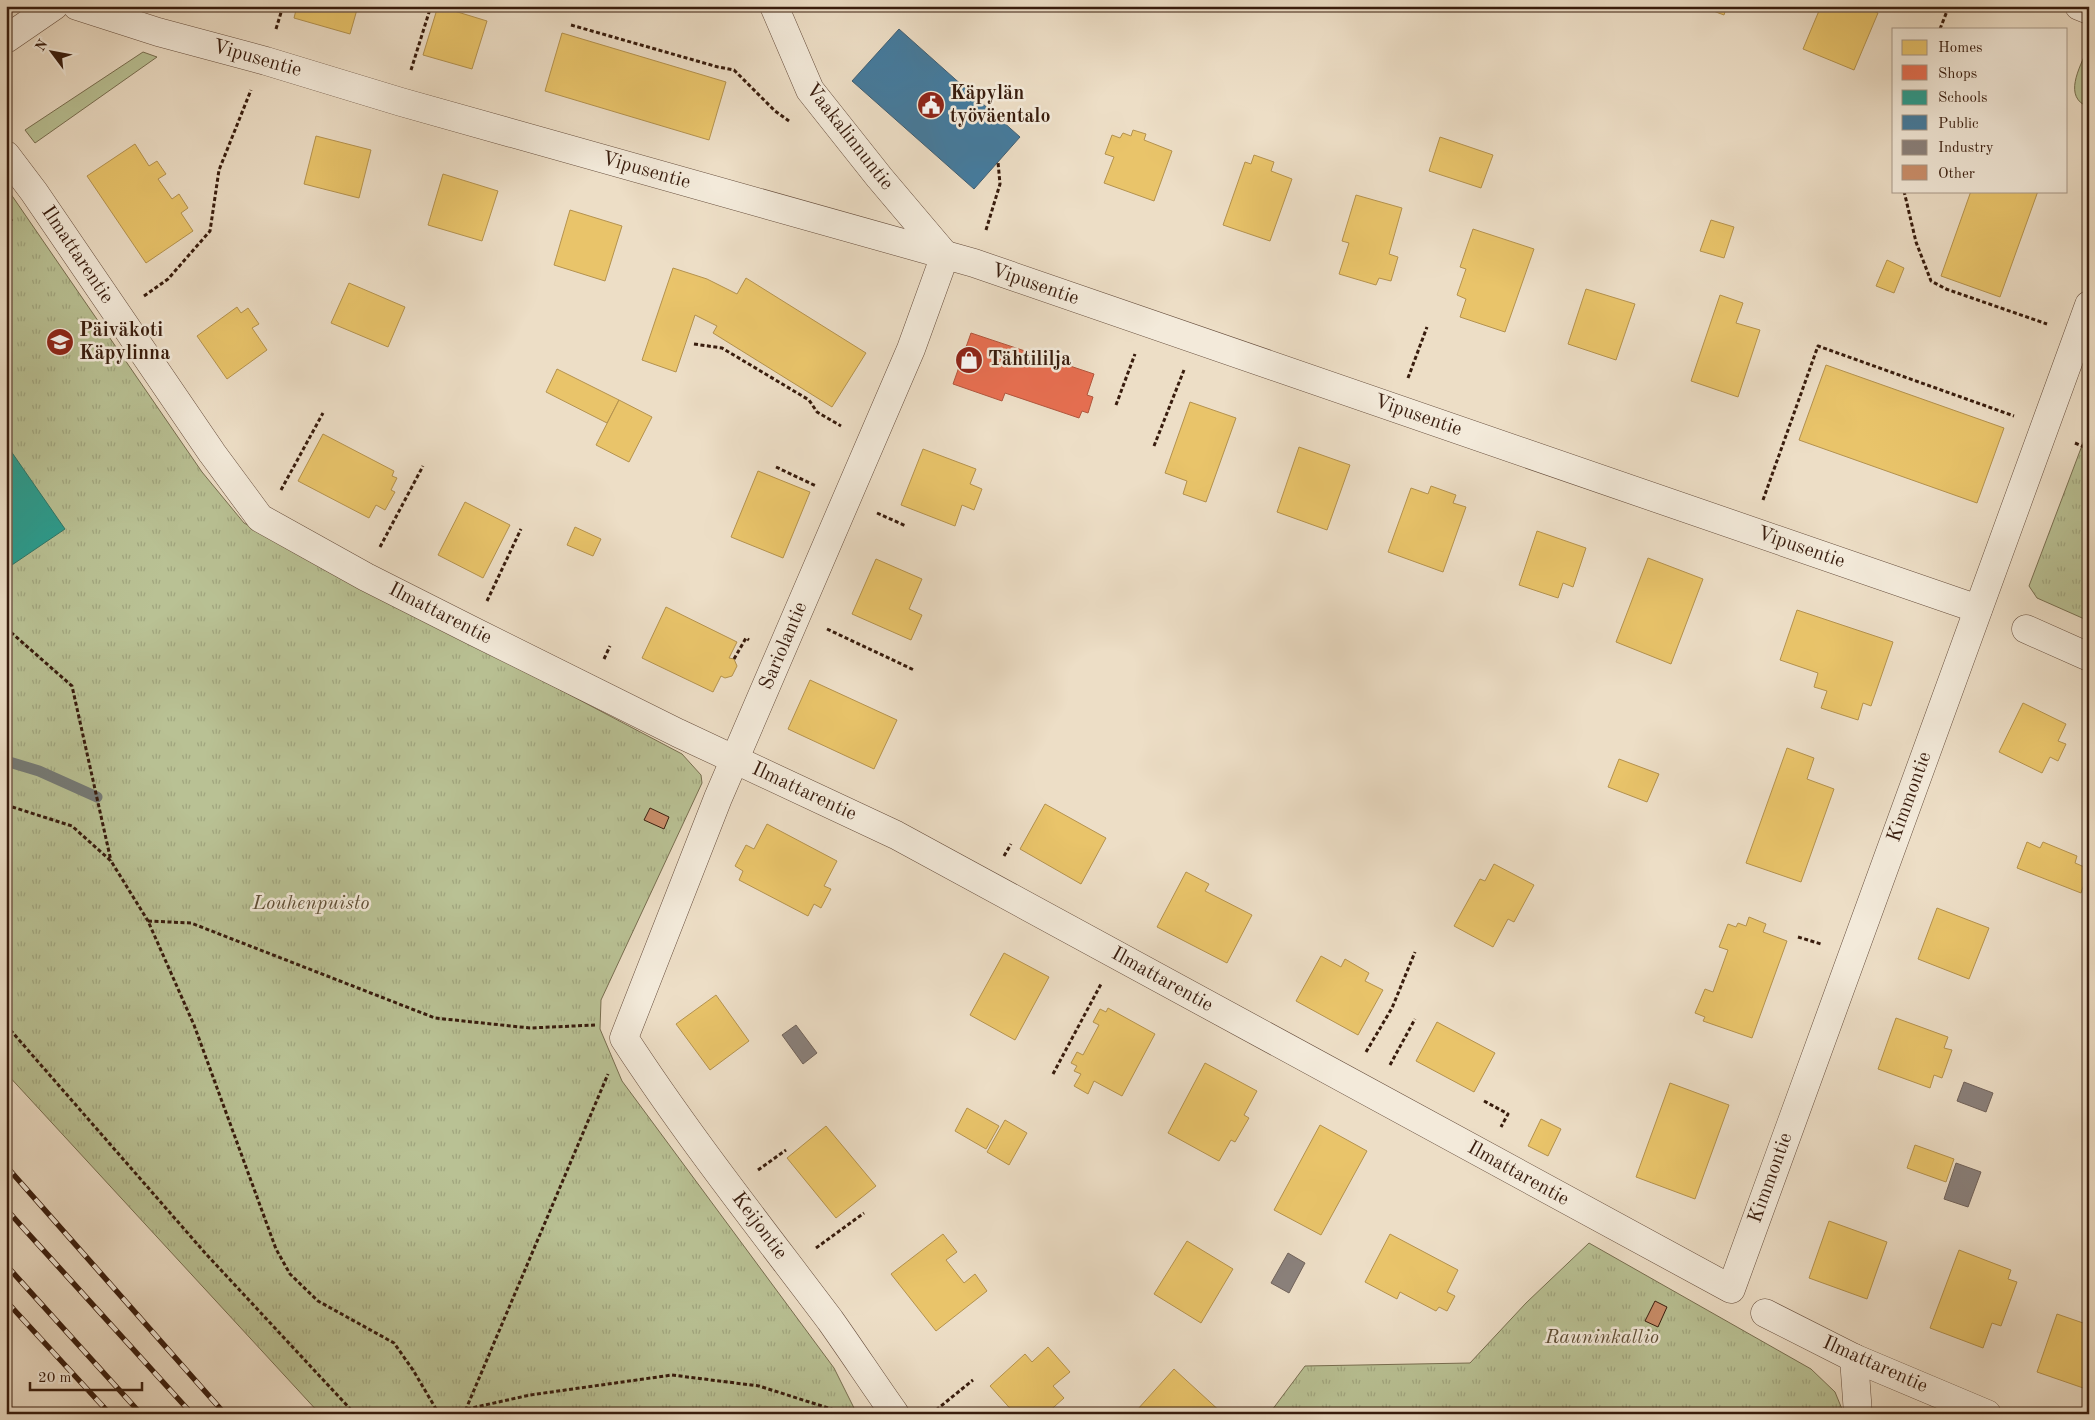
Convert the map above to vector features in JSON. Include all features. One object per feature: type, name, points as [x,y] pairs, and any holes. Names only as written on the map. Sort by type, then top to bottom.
[{"type":"street","points":[[6,39],[54,6]]},
{"type":"street","name":"Vipusentie","points":[[77,6],[136,26],[266,61],[401,102],[946,255],[1978,609]]},
{"type":"street","name":"Vaakalinnuntie","points":[[774,6],[810,90],[879,177],[946,255]]},
{"type":"street","points":[[2079,6],[2089,10]]},
{"type":"street","name":"Ilmattarentie","points":[[6,156],[34,192],[201,437],[260,518],[366,577],[473,631],[734,760],[896,835],[1731,1289]]},
{"type":"street","name":"Sariolantie","points":[[624,1038],[734,760],[912,349],[946,255]]},
{"type":"street","name":"Kimmontie","points":[[1731,1289],[2089,305]]},
{"type":"street","points":[[2026,629],[2089,657]]},
{"type":"street","name":"Keijontie","points":[[624,1038],[644,1069],[830,1321],[895,1414]]},
{"type":"street","name":"Ilmattarentie","points":[[1765,1314],[1854,1358],[1988,1414]]},
{"type":"street","points":[[1854,1358],[1858,1414]]},
{"type":"path","points":[[276,32],[284,6]]},
{"type":"path","points":[[401,102],[431,6]]},
{"type":"path","points":[[1940,28],[1950,6]]},
{"type":"path","points":[[571,25],[718,68],[734,70],[775,111],[795,124]]},
{"type":"path","points":[[144,296],[168,279],[210,231],[219,170],[254,85]]},
{"type":"path","points":[[986,230],[1000,184],[998,162]]},
{"type":"path","points":[[1904,192],[1916,242],[1931,281],[1946,289],[2048,325]]},
{"type":"path","points":[[1116,405],[1145,323]]},
{"type":"path","points":[[1396,409],[1427,327]]},
{"type":"path","points":[[1154,446],[1195,340]]},
{"type":"path","points":[[694,344],[722,348],[809,400],[817,412],[848,430],[873,440]]},
{"type":"path","points":[[1753,532],[1818,346],[2014,416],[2043,430]]},
{"type":"path","points":[[260,518],[273,506],[323,413]]},
{"type":"path","points":[[366,577],[423,466]]},
{"type":"path","points":[[473,631],[521,529]]},
{"type":"path","points":[[798,615],[914,670]]},
{"type":"path","points":[[6,628],[72,686],[111,861]]},
{"type":"path","points":[[734,659],[746,638],[751,641]]},
{"type":"path","points":[[6,805],[72,826],[111,861],[148,921],[194,1025],[276,1250],[290,1274],[318,1301],[394,1343],[413,1370],[439,1414]]},
{"type":"path","points":[[148,921],[191,923],[435,1018],[530,1028],[592,1024],[624,1038],[466,1410]]},
{"type":"path","points":[[1798,936],[1824,945]]},
{"type":"path","points":[[1349,1081],[1392,1008],[1415,952]]},
{"type":"path","points":[[1053,1074],[1117,955]]},
{"type":"path","points":[[6,1024],[206,1254],[355,1414]]},
{"type":"path","points":[[789,1267],[864,1213]]},
{"type":"path","points":[[460,1414],[466,1410],[530,1396],[672,1375],[759,1386],[847,1414]]},
{"type":"path","points":[[931,1414],[973,1380]]},
{"type":"green space","points":[[2087,50],[2089,50],[2089,107],[2081,103],[2076,97],[2075,89],[2077,73]]},
{"type":"green space","points":[[143,52],[157,57],[35,143],[25,130]]},
{"type":"green space","name":"Louhenpuisto","points":[[6,187],[202,472],[244,523],[682,754],[701,775],[702,783],[601,1000],[600,1029],[622,1081],[834,1368],[857,1414],[320,1414],[6,1073]]},
{"type":"green space","points":[[2089,427],[2089,621],[2037,598],[2029,586]]},
{"type":"green space","name":"Rauninkallio","points":[[1589,1243],[1811,1369],[1835,1392],[1844,1414],[1269,1414],[1305,1366],[1470,1363],[1526,1303]]},
{"type":"building: Homes","points":[[297,6],[358,6],[350,34],[294,18]]},
{"type":"building: Homes","points":[[438,6],[487,21],[472,69],[423,55]]},
{"type":"building: Homes","points":[[1700,6],[1727,6],[1724,15]]},
{"type":"building: Homes","points":[[1821,6],[1862,6],[1878,13],[1854,70],[1803,49]]},
{"type":"building: Homes","points":[[562,33],[726,82],[709,140],[545,91]]},
{"type":"building: Homes","points":[[1133,130],[1146,134],[1144,140],[1172,151],[1154,201],[1104,183],[1114,157],[1105,154],[1112,135],[1120,138],[1123,133],[1131,136]]},
{"type":"building: Homes","points":[[316,136],[371,150],[359,198],[304,184]]},
{"type":"building: Homes","points":[[1440,137],[1493,155],[1481,188],[1429,171]]},
{"type":"building: Homes","points":[[135,144],[149,166],[157,161],[166,174],[158,179],[172,199],[179,194],[188,208],[181,213],[193,231],[146,263],[87,176]]},
{"type":"building: Homes","points":[[1254,155],[1274,162],[1271,171],[1292,179],[1270,241],[1223,225],[1245,162],[1251,164]]},
{"type":"building: Homes","points":[[443,174],[498,191],[482,241],[428,225]]},
{"type":"building: Homes","points":[[1971,192],[2038,192],[2000,297],[1941,276]]},
{"type":"building: Homes","points":[[1356,195],[1402,208],[1389,254],[1398,257],[1391,281],[1379,278],[1376,285],[1339,274],[1349,243],[1342,241]]},
{"type":"building: Homes","points":[[570,210],[622,226],[605,281],[554,265]]},
{"type":"building: Homes","points":[[1711,220],[1734,227],[1724,258],[1700,251]]},
{"type":"building: Homes","points":[[1473,229],[1534,249],[1505,332],[1460,317],[1466,299],[1457,295],[1466,269],[1460,267]]},
{"type":"building: Homes","points":[[1887,260],[1904,268],[1894,293],[1876,286]]},
{"type":"building: Homes","points":[[673,268],[707,279],[737,294],[746,278],[866,353],[832,407],[713,333],[717,326],[695,315],[676,372],[642,360]]},
{"type":"building: Homes","points":[[349,283],[405,307],[388,347],[331,323]]},
{"type":"building: Homes","points":[[1586,289],[1635,304],[1616,360],[1568,344]]},
{"type":"building: Homes","points":[[1720,295],[1743,303],[1736,323],[1760,330],[1738,397],[1691,381]]},
{"type":"building: Homes","points":[[237,307],[241,313],[248,308],[259,324],[252,328],[267,350],[227,379],[197,336]]},
{"type":"building: Homes","points":[[1826,365],[2004,428],[1977,503],[1799,440]]},
{"type":"building: Homes","points":[[557,369],[619,400],[607,423],[546,392]]},
{"type":"building: Homes","points":[[619,400],[652,417],[629,462],[596,445]]},
{"type":"building: Homes","points":[[1190,402],[1236,418],[1206,502],[1183,494],[1187,481],[1165,473]]},
{"type":"building: Homes","points":[[323,434],[394,471],[392,476],[397,478],[391,490],[395,492],[385,510],[376,505],[369,518],[298,481]]},
{"type":"building: Homes","points":[[1299,447],[1350,465],[1327,530],[1277,512]]},
{"type":"building: Homes","points":[[923,449],[976,469],[970,484],[982,489],[974,510],[962,505],[955,526],[901,505]]},
{"type":"building: Homes","points":[[758,471],[810,492],[783,558],[731,537]]},
{"type":"building: Homes","points":[[1431,486],[1456,495],[1453,503],[1466,507],[1443,572],[1388,552],[1411,488],[1428,494]]},
{"type":"building: Homes","points":[[465,502],[510,525],[483,578],[438,555]]},
{"type":"building: Homes","points":[[575,527],[601,539],[593,556],[567,545]]},
{"type":"building: Homes","points":[[1537,531],[1586,548],[1573,587],[1563,583],[1558,598],[1519,585]]},
{"type":"building: Homes","points":[[1648,558],[1703,579],[1671,664],[1616,642]]},
{"type":"building: Homes","points":[[876,559],[922,579],[909,609],[922,615],[911,640],[852,614]]},
{"type":"building: Homes","points":[[666,607],[737,642],[729,658],[734,659],[737,666],[732,676],[725,678],[721,676],[713,692],[642,658]]},
{"type":"building: Homes","points":[[1797,610],[1893,642],[1871,706],[1863,703],[1858,720],[1821,708],[1827,691],[1814,687],[1818,673],[1780,660]]},
{"type":"building: Homes","points":[[810,680],[897,720],[874,769],[788,729]]},
{"type":"building: Homes","points":[[2023,703],[2066,724],[2058,741],[2066,744],[2058,761],[2050,757],[2042,773],[1999,752]]},
{"type":"building: Homes","points":[[1787,748],[1814,758],[1807,779],[1834,789],[1801,882],[1746,863]]},
{"type":"building: Homes","points":[[1619,759],[1659,774],[1647,802],[1608,787]]},
{"type":"building: Homes","points":[[1045,804],[1106,838],[1081,884],[1020,849]]},
{"type":"building: Homes","points":[[767,824],[837,861],[824,886],[831,889],[821,908],[814,904],[808,916],[739,880],[743,871],[735,866],[746,845],[754,849]]},
{"type":"building: Homes","points":[[2027,842],[2040,848],[2043,842],[2077,856],[2075,863],[2089,869],[2081,893],[2017,868]]},
{"type":"building: Homes","points":[[1494,864],[1534,885],[1514,922],[1508,919],[1493,947],[1454,926],[1480,879],[1485,881]]},
{"type":"building: Homes","points":[[1186,872],[1209,884],[1205,891],[1252,915],[1227,963],[1157,927]]},
{"type":"building: Homes","points":[[1937,908],[1989,928],[1969,979],[1918,959]]},
{"type":"building: Homes","points":[[1749,917],[1766,924],[1763,932],[1787,941],[1752,1038],[1703,1021],[1705,1017],[1695,1013],[1705,989],[1713,992],[1728,950],[1719,947],[1728,924],[1736,927],[1738,923],[1746,926]]},
{"type":"building: Homes","points":[[1004,953],[1049,977],[1015,1040],[970,1015]]},
{"type":"building: Homes","points":[[1321,956],[1341,967],[1345,959],[1369,973],[1365,981],[1383,990],[1358,1035],[1296,1001]]},
{"type":"building: Homes","points":[[716,995],[749,1041],[710,1070],[676,1024]]},
{"type":"building: Homes","points":[[1108,1008],[1155,1034],[1122,1096],[1094,1081],[1088,1094],[1074,1086],[1081,1074],[1074,1071],[1077,1066],[1071,1063],[1077,1052],[1083,1055],[1099,1025],[1093,1022],[1100,1009],[1106,1012]]},
{"type":"building: Homes","points":[[1896,1018],[1948,1037],[1944,1048],[1952,1050],[1942,1078],[1934,1075],[1930,1088],[1878,1069]]},
{"type":"building: Homes","points":[[1437,1022],[1495,1053],[1474,1092],[1416,1061]]},
{"type":"building: Homes","points":[[1205,1063],[1257,1091],[1244,1115],[1249,1118],[1235,1142],[1231,1140],[1219,1161],[1168,1133]]},
{"type":"building: Homes","points":[[1670,1083],[1729,1105],[1695,1199],[1636,1177]]},
{"type":"building: Homes","points":[[967,1108],[999,1126],[986,1149],[955,1131]]},
{"type":"building: Homes","points":[[1541,1119],[1561,1129],[1548,1156],[1528,1146]]},
{"type":"building: Homes","points":[[1005,1120],[1027,1133],[1009,1165],[987,1152]]},
{"type":"building: Homes","points":[[1320,1125],[1367,1151],[1321,1235],[1274,1210]]},
{"type":"building: Homes","points":[[826,1126],[876,1186],[836,1218],[787,1158]]},
{"type":"building: Homes","points":[[1915,1145],[1954,1159],[1946,1182],[1907,1168]]},
{"type":"building: Homes","points":[[1829,1221],[1887,1242],[1867,1299],[1809,1278]]},
{"type":"building: Homes","points":[[943,1234],[957,1252],[946,1260],[964,1283],[975,1274],[987,1291],[936,1331],[891,1274]]},
{"type":"building: Homes","points":[[1390,1234],[1458,1270],[1447,1292],[1455,1296],[1447,1311],[1439,1307],[1436,1311],[1400,1292],[1397,1299],[1365,1282]]},
{"type":"building: Homes","points":[[1187,1241],[1233,1269],[1201,1323],[1154,1294]]},
{"type":"building: Homes","points":[[1959,1250],[2011,1270],[2008,1279],[2017,1282],[2001,1326],[1992,1323],[1983,1348],[1930,1328]]},
{"type":"building: Homes","points":[[2057,1314],[2089,1325],[2089,1390],[2037,1372]]},
{"type":"building: Homes","points":[[1048,1347],[1070,1372],[1053,1386],[1064,1398],[1046,1414],[1015,1414],[990,1386],[1025,1354],[1032,1362]]},
{"type":"building: Homes","points":[[1174,1369],[1223,1414],[1142,1414],[1137,1410]]},
{"type":"building: Shops","points":[[971,333],[1094,374],[1087,395],[1093,397],[1088,413],[1082,411],[1079,418],[1005,393],[1002,401],[953,384]]},
{"type":"building: Schools","points":[[6,444],[65,529],[6,569]]},
{"type":"building: Public","name":"Käpylän työväentalo","points":[[899,29],[1020,137],[974,189],[852,81]]},
{"type":"building: Industry","points":[[796,1025],[817,1053],[803,1064],[782,1035]]},
{"type":"building: Industry","points":[[1964,1082],[1993,1093],[1986,1112],[1957,1101]]},
{"type":"building: Industry","points":[[1956,1163],[1981,1172],[1968,1207],[1944,1199]]},
{"type":"building: Industry","points":[[1288,1253],[1305,1263],[1289,1293],[1271,1283]]},
{"type":"building: Other","points":[[650,808],[669,817],[664,829],[644,820]]},
{"type":"building: Other","points":[[1655,1301],[1667,1307],[1658,1327],[1645,1321]]},
{"type":"waterway","points":[[6,761],[39,771],[97,797]]},
{"type":"railway","points":[[6,1166],[225,1414]]},
{"type":"railway","points":[[6,1209],[192,1414]]},
{"type":"railway","points":[[6,1265],[141,1414]]},
{"type":"railway","points":[[6,1301],[110,1414]]},
{"type":"place","name":"Käpylän työväentalo","points":[[931,105]]},
{"type":"place","name":"Päiväkoti Käpylinna","points":[[60,342]]},
{"type":"place","name":"Tähtililja","points":[[969,360]]}]
